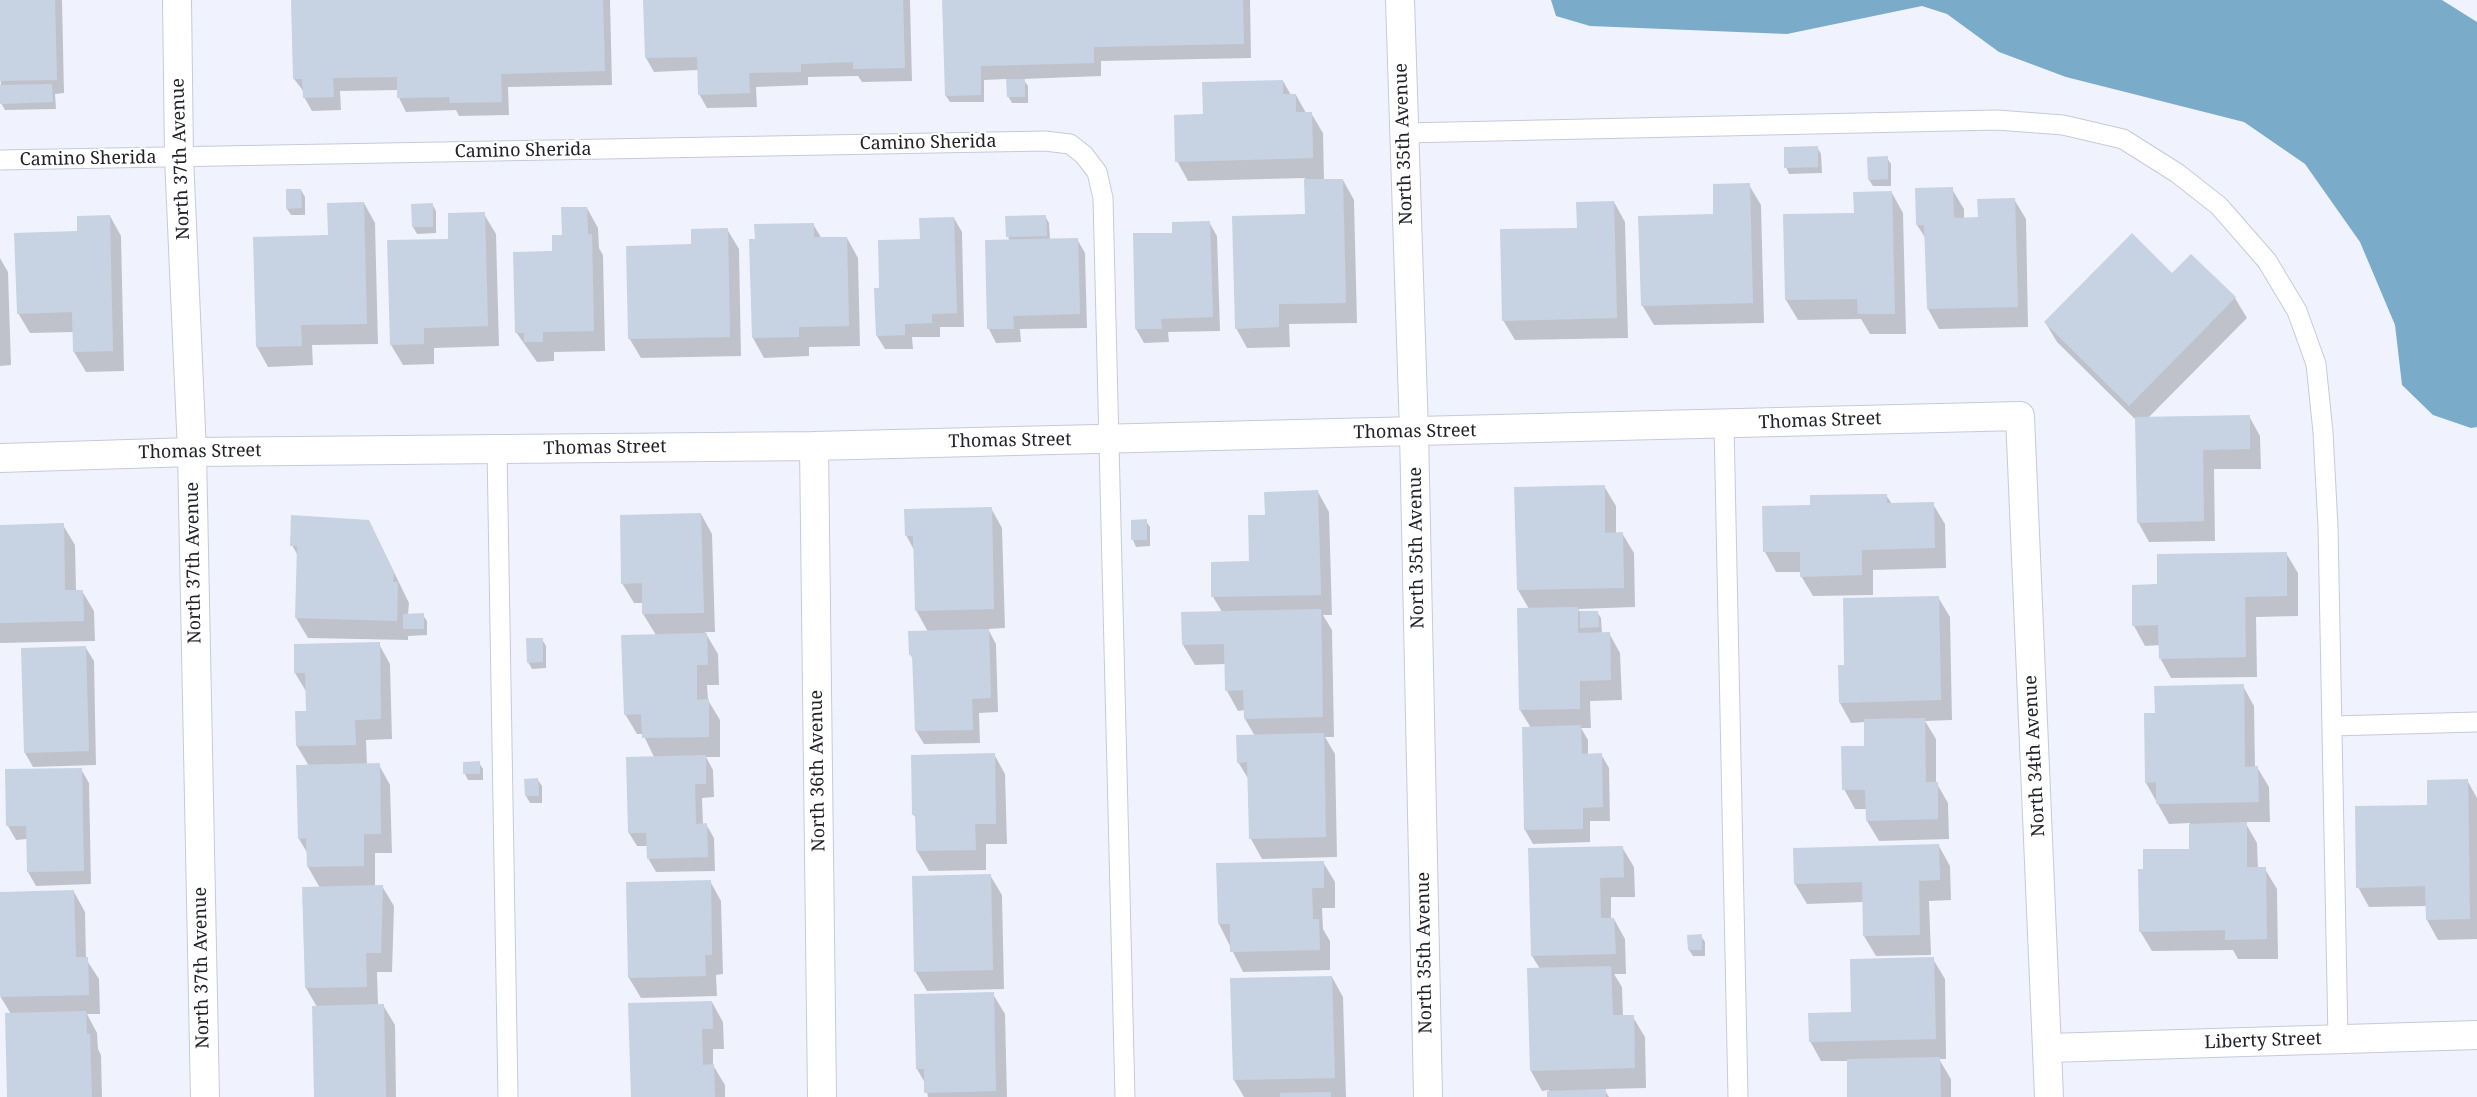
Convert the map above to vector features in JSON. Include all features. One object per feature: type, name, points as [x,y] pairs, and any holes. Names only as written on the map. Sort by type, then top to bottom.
[{"type":"street","name":"North 37th Avenue","points":[[177,0],[179,157],[192,452],[205,1097]]},
{"type":"street","name":"North 35th Avenue","points":[[1400,0],[1414,432],[1428,1097]]},
{"type":"street","name":"Thomas Street","points":[[0,458],[192,452],[814,446],[2020,416]]},
{"type":"street","name":"North 34th Avenue","points":[[2020,416],[2049,1097]]},
{"type":"street","name":"North 36th Avenue","points":[[814,446],[822,1097]]},
{"type":"street","name":"Liberty Street","points":[[2048,1048],[2477,1035]]},
{"type":"lane","points":[[1404,133],[1997,120],[2063,125],[2123,139],[2177,173],[2219,206],[2267,261],[2297,311],[2316,364],[2323,432],[2328,527],[2338,1039]]},
{"type":"lane","name":"Camino Sherida","points":[[0,160],[1045,141],[1070,144],[1084,155],[1097,172],[1103,198],[1111,439],[1125,1097]]},
{"type":"lane","points":[[1724,424],[1738,1097]]},
{"type":"lane","points":[[497,449],[508,1097]]},
{"type":"lane","points":[[2332,726],[2477,722]]},
{"type":"water","points":[[1551,0],[2442,0],[2477,22],[2477,427],[2471,428],[2433,415],[2402,385],[2395,325],[2360,242],[2305,164],[2244,122],[2066,77],[1999,52],[1947,14],[1922,6],[1787,34],[1590,26],[1556,16]]},
{"type":"building","points":[[0,0],[55,0],[57,80],[0,81]]},
{"type":"building","points":[[291,0],[603,0],[605,71],[501,74],[502,102],[450,103],[449,97],[397,98],[397,77],[333,78],[334,97],[303,98],[302,79],[293,79]]},
{"type":"building","points":[[643,0],[903,0],[905,68],[853,69],[853,62],[801,64],[801,72],[749,73],[750,93],[698,95],[697,57],[645,58]]},
{"type":"building","points":[[942,0],[1243,0],[1244,44],[1094,47],[1094,63],[981,66],[981,95],[945,96]]},
{"type":"building","points":[[1006,79],[1025,79],[1025,97],[1007,97]]},
{"type":"building","points":[[1283,80],[1283,94],[1296,94],[1296,112],[1312,112],[1313,158],[1175,162],[1174,115],[1203,114],[1202,82]]},
{"type":"building","points":[[52,84],[53,102],[0,104],[0,85]]},
{"type":"building","points":[[1818,146],[1818,167],[1784,168],[1784,147]]},
{"type":"building","points":[[1888,156],[1888,179],[1868,180],[1867,157]]},
{"type":"building","points":[[1304,179],[1343,179],[1346,303],[1279,304],[1279,327],[1235,329],[1232,216],[1305,214]]},
{"type":"building","points":[[1750,183],[1753,303],[1641,306],[1638,216],[1713,214],[1713,184]]},
{"type":"building","points":[[1953,187],[1954,218],[1978,217],[1977,199],[2015,198],[2018,307],[1927,309],[1924,225],[1916,225],[1915,188]]},
{"type":"building","points":[[286,189],[301,189],[302,208],[286,209]]},
{"type":"building","points":[[1892,191],[1895,314],[1858,314],[1857,299],[1785,300],[1783,214],[1854,213],[1853,192]]},
{"type":"building","points":[[1614,201],[1617,318],[1502,321],[1500,229],[1577,228],[1576,202]]},
{"type":"building","points":[[364,202],[367,324],[301,325],[302,346],[256,347],[253,237],[328,235],[327,203]]},
{"type":"building","points":[[433,203],[433,227],[412,227],[411,204]]},
{"type":"building","points":[[561,207],[587,207],[588,234],[592,234],[594,331],[543,332],[543,342],[524,342],[524,333],[515,333],[513,252],[552,251],[552,235],[562,235]]},
{"type":"building","points":[[485,212],[488,326],[424,328],[424,344],[390,345],[387,240],[448,239],[448,213]]},
{"type":"building","points":[[110,215],[113,351],[73,352],[72,312],[17,314],[14,233],[77,231],[77,216]]},
{"type":"building","points":[[1046,215],[1047,236],[1006,237],[1005,216]]},
{"type":"building","points":[[954,217],[957,313],[932,314],[932,323],[905,324],[905,335],[876,336],[874,288],[879,288],[878,240],[920,239],[919,218]]},
{"type":"building","points":[[1210,221],[1213,317],[1161,319],[1162,329],[1135,329],[1133,233],[1172,233],[1172,222]]},
{"type":"building","points":[[814,223],[814,237],[847,237],[849,326],[799,327],[799,337],[752,338],[749,239],[755,239],[754,224]]},
{"type":"building","points":[[728,228],[730,337],[628,339],[626,246],[691,244],[691,229]]},
{"type":"building","points":[[2132,233],[2172,273],[2191,254],[2236,297],[2129,406],[2044,322]]},
{"type":"building","points":[[1078,238],[1080,314],[1013,316],[1014,329],[987,329],[985,240]]},
{"type":"building","points":[[2250,415],[2250,449],[2203,450],[2204,521],[2137,523],[2135,417]]},
{"type":"building","points":[[1605,485],[1605,533],[1623,532],[1624,588],[1517,590],[1514,487]]},
{"type":"building","points":[[1318,490],[1321,595],[1211,597],[1211,562],[1249,561],[1248,515],[1265,515],[1264,492]]},
{"type":"building","points":[[1887,494],[1887,503],[1934,502],[1935,548],[1862,550],[1862,575],[1800,577],[1800,552],[1763,552],[1762,506],[1810,505],[1810,495]]},
{"type":"building","points":[[992,507],[994,609],[915,611],[913,536],[905,536],[904,509]]},
{"type":"building","points":[[701,513],[704,613],[642,614],[642,583],[621,584],[620,515]]},
{"type":"building","points":[[291,515],[369,520],[394,572],[393,582],[398,582],[397,621],[295,618],[297,546],[290,546]]},
{"type":"building","points":[[1147,519],[1147,540],[1131,540],[1131,520]]},
{"type":"building","points":[[64,523],[65,590],[83,590],[84,621],[0,623],[0,525]]},
{"type":"building","points":[[2287,552],[2287,596],[2245,597],[2246,657],[2159,659],[2158,625],[2132,626],[2132,585],[2157,584],[2157,554]]},
{"type":"building","points":[[1939,596],[1941,700],[1839,703],[1838,665],[1844,665],[1843,598]]},
{"type":"building","points":[[1578,607],[1578,633],[1610,632],[1611,680],[1580,681],[1580,709],[1519,710],[1517,608]]},
{"type":"building","points":[[1321,609],[1323,717],[1244,719],[1243,690],[1225,691],[1224,644],[1182,645],[1181,612]]},
{"type":"building","points":[[1580,611],[1598,611],[1599,627],[1580,628]]},
{"type":"building","points":[[424,613],[424,629],[403,629],[403,614]]},
{"type":"building","points":[[989,629],[991,698],[972,699],[973,730],[915,731],[912,655],[909,655],[908,631]]},
{"type":"building","points":[[707,633],[708,665],[697,665],[697,700],[709,699],[709,737],[642,738],[641,714],[624,715],[621,635]]},
{"type":"building","points":[[526,638],[543,638],[543,662],[527,663]]},
{"type":"building","points":[[380,642],[381,719],[355,720],[356,745],[296,746],[295,711],[306,711],[305,673],[294,673],[294,644]]},
{"type":"building","points":[[86,646],[89,751],[24,753],[21,648]]},
{"type":"building","points":[[2244,684],[2245,767],[2258,766],[2259,802],[2156,804],[2156,782],[2145,783],[2144,713],[2155,713],[2154,686]]},
{"type":"building","points":[[1925,718],[1926,782],[1938,782],[1938,819],[1866,821],[1865,790],[1842,790],[1841,746],[1864,746],[1864,719]]},
{"type":"building","points":[[1581,725],[1582,754],[1602,753],[1603,807],[1583,808],[1583,829],[1524,830],[1522,727]]},
{"type":"building","points":[[1324,733],[1326,837],[1249,839],[1247,762],[1237,763],[1236,735]]},
{"type":"building","points":[[995,753],[996,824],[975,824],[976,850],[916,851],[915,815],[912,815],[911,755]]},
{"type":"building","points":[[706,755],[706,784],[695,784],[696,824],[707,823],[708,857],[647,859],[646,833],[628,833],[626,757]]},
{"type":"building","points":[[480,761],[480,774],[463,774],[463,762]]},
{"type":"building","points":[[380,763],[381,834],[364,834],[364,866],[307,867],[306,838],[298,839],[296,765]]},
{"type":"building","points":[[82,768],[84,871],[27,872],[26,826],[6,826],[5,769]]},
{"type":"building","points":[[538,778],[539,796],[525,796],[524,779]]},
{"type":"building","points":[[2468,779],[2470,919],[2426,920],[2425,886],[2356,888],[2355,806],[2427,805],[2427,780]]},
{"type":"building","points":[[2247,822],[2247,867],[2266,867],[2267,939],[2225,940],[2225,930],[2139,932],[2138,869],[2143,869],[2143,849],[2189,849],[2189,824]]},
{"type":"building","points":[[1939,844],[1940,880],[1919,881],[1920,935],[1863,936],[1862,882],[1794,884],[1793,848]]},
{"type":"building","points":[[1623,846],[1624,877],[1600,878],[1601,918],[1614,918],[1616,954],[1531,956],[1528,848]]},
{"type":"building","points":[[1324,861],[1324,888],[1312,888],[1313,919],[1319,919],[1320,950],[1230,952],[1230,924],[1218,924],[1216,863]]},
{"type":"building","points":[[991,874],[993,970],[914,972],[912,876]]},
{"type":"building","points":[[711,880],[712,955],[705,955],[706,976],[628,978],[626,882]]},
{"type":"building","points":[[383,885],[381,953],[366,953],[367,987],[305,988],[302,887]]},
{"type":"building","points":[[74,890],[76,957],[88,957],[89,995],[0,997],[0,892]]},
{"type":"building","points":[[1702,934],[1702,950],[1688,950],[1687,935]]},
{"type":"building","points":[[1934,957],[1936,1039],[1809,1042],[1808,1013],[1851,1012],[1850,959]]},
{"type":"building","points":[[1611,966],[1613,1015],[1634,1015],[1635,1068],[1530,1071],[1527,968]]},
{"type":"building","points":[[1332,976],[1335,1078],[1233,1080],[1230,978]]},
{"type":"building","points":[[994,992],[996,1091],[924,1093],[924,1069],[916,1069],[914,994]]},
{"type":"building","points":[[712,1001],[713,1029],[702,1029],[703,1065],[714,1064],[715,1097],[631,1097],[628,1003]]},
{"type":"building","points":[[384,1004],[386,1097],[314,1097],[312,1006]]},
{"type":"building","points":[[86,1011],[87,1034],[90,1034],[92,1097],[7,1097],[5,1013]]},
{"type":"building","points":[[1940,1057],[1941,1097],[1847,1097],[1847,1059]]},
{"type":"building","points":[[1606,1089],[1606,1097],[1547,1097],[1547,1091]]},
{"type":"building","points":[[1331,1092],[1331,1097],[1280,1097],[1280,1093]]}]
